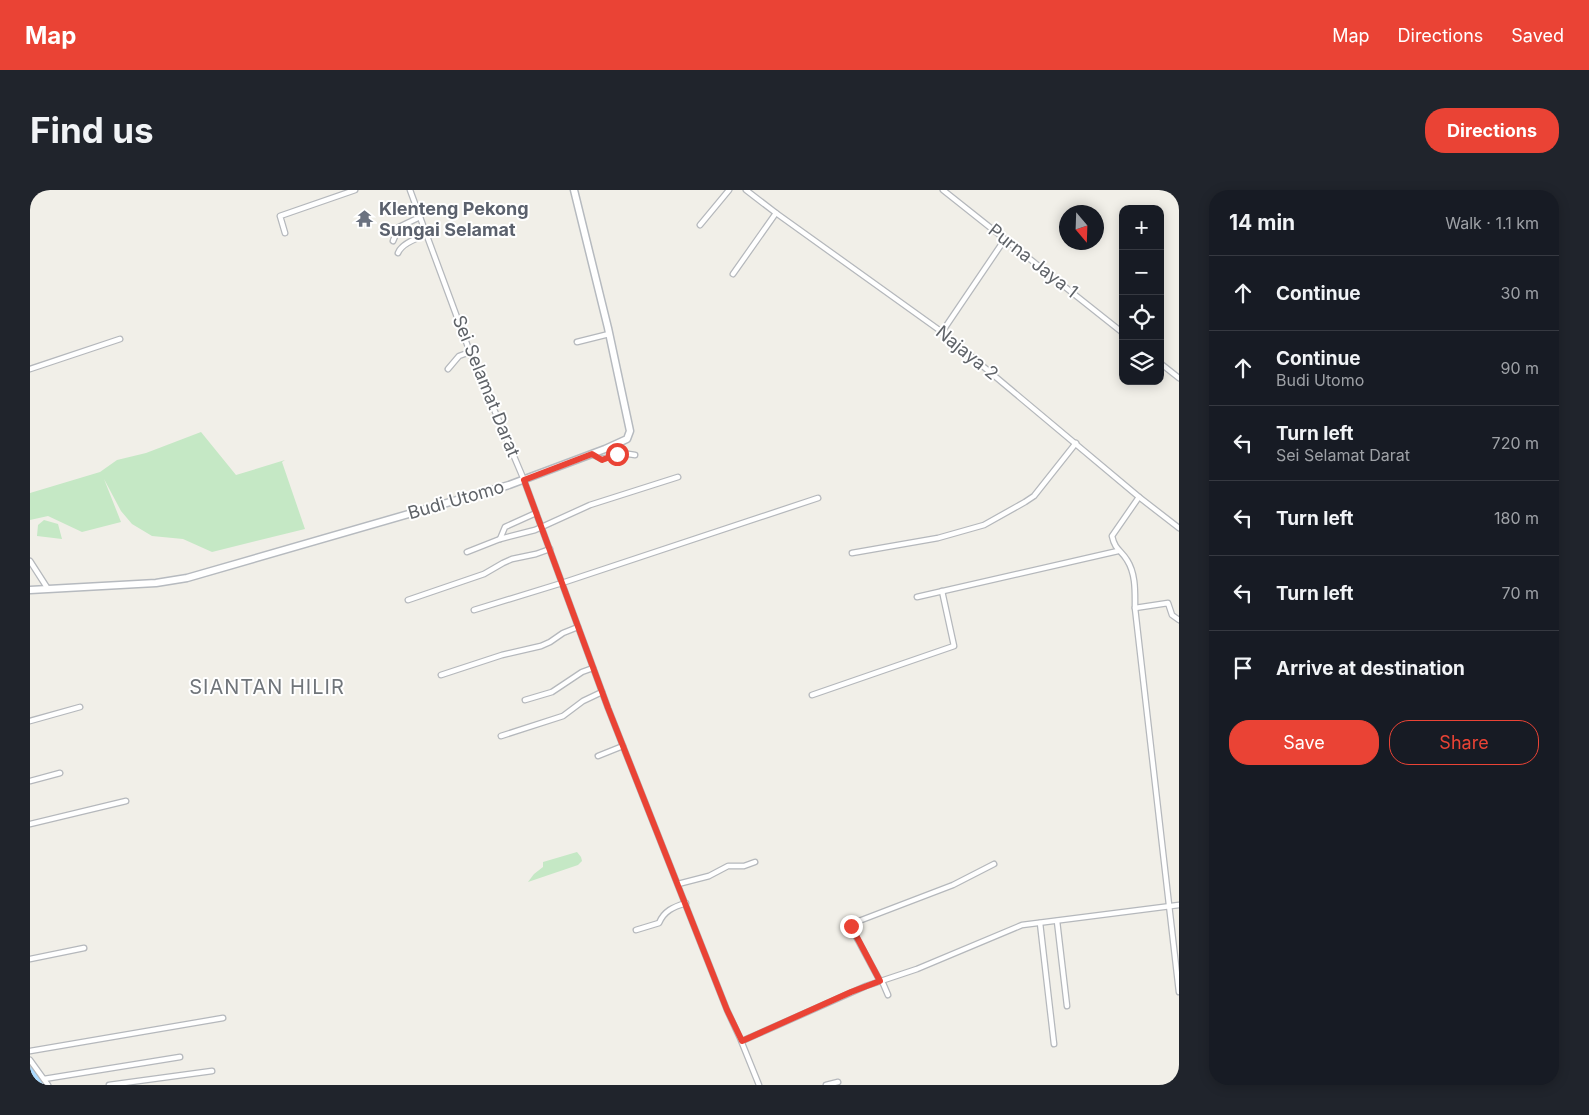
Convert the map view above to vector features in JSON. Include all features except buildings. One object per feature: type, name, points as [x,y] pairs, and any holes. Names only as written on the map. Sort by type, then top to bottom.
[{"type":"street","points":[[286,233],[280,216],[355,190]]},
{"type":"street","name":"Sei Selamat Darat","points":[[410,190],[468,352],[550,549],[559,584],[578,627],[591,669],[621,747],[759,1085]]},
{"type":"street","name":"Budi Utomo","points":[[30,590],[156,583],[187,578],[509,485],[627,439],[629,434],[609,334],[574,190]]},
{"type":"street","points":[[700,225],[729,190]]},
{"type":"street","name":"Najaya 2","points":[[746,190],[942,332],[1139,497],[1179,528]]},
{"type":"street","name":"Purna Jaya 1","points":[[943,190],[1119,330]]},
{"type":"street","points":[[732,274],[776,213]]},
{"type":"street","points":[[393,241],[399,227],[420,218]]},
{"type":"street","points":[[398,253],[400,249],[416,239],[427,235]]},
{"type":"street","points":[[942,332],[1005,239]]},
{"type":"street","points":[[577,342],[609,334]]},
{"type":"street","points":[[30,369],[120,339]]},
{"type":"street","points":[[448,369],[458,356],[468,352]]},
{"type":"street","points":[[1164,366],[1179,378]]},
{"type":"street","points":[[852,553],[938,538],[984,525],[1034,496],[1076,443]]},
{"type":"street","points":[[592,454],[602,460],[622,453],[635,455]]},
{"type":"street","points":[[468,552],[535,530],[581,508],[678,477]]},
{"type":"street","points":[[1139,497],[1112,536],[1118,551],[1127,558],[1134,578],[1179,992]]},
{"type":"street","points":[[474,610],[559,584],[818,498]]},
{"type":"street","points":[[500,540],[505,527],[536,513]]},
{"type":"street","points":[[408,600],[484,574],[503,562],[550,549]]},
{"type":"street","points":[[917,597],[1118,551]]},
{"type":"street","points":[[30,561],[48,589]]},
{"type":"street","points":[[812,695],[954,646],[942,591]]},
{"type":"street","points":[[1136,608],[1168,603],[1172,615],[1179,620]]},
{"type":"street","points":[[441,675],[502,655],[541,646],[563,633],[578,627]]},
{"type":"street","points":[[525,700],[552,692],[582,672],[591,669]]},
{"type":"street","points":[[501,736],[563,716],[590,697],[600,693]]},
{"type":"street","points":[[30,721],[80,707]]},
{"type":"street","points":[[598,756],[621,747]]},
{"type":"street","points":[[30,781],[60,773]]},
{"type":"street","points":[[30,824],[126,801]]},
{"type":"street","points":[[678,884],[709,876],[728,866],[744,866],[755,862]]},
{"type":"street","points":[[888,995],[851,924],[953,885],[994,864]]},
{"type":"street","points":[[636,930],[659,923],[662,916],[674,906],[684,904]]},
{"type":"street","points":[[742,1041],[851,992],[917,969],[1016,927],[1179,905]]},
{"type":"street","points":[[1057,920],[1067,1006]]},
{"type":"street","points":[[1040,923],[1054,1044]]},
{"type":"street","points":[[30,959],[84,948]]},
{"type":"street","points":[[30,1051],[224,1018]]},
{"type":"street","points":[[44,1079],[180,1057]]},
{"type":"street","points":[[30,1060],[48,1085]]},
{"type":"street","points":[[110,1085],[212,1071]]},
{"type":"street","points":[[826,1085],[838,1082]]},
{"type":"green space","points":[[201,432],[236,475],[285,460],[282,462],[305,529],[212,552],[183,539],[152,536],[132,524],[121,511],[104,479],[121,522],[82,532],[48,516],[30,520],[30,493],[100,472],[117,460],[146,453]]},
{"type":"green space","points":[[44,520],[58,524],[62,539],[37,536],[38,525]]},
{"type":"green space","points":[[577,852],[582,861],[578,865],[528,882],[543,867],[543,862]]},
{"type":"waterway","points":[[30,1070],[41,1085]]},
{"type":"place","name":"Klenteng Pekong Sungai Selamat","points":[[365,219]]},
{"type":"district","name":"SIANTAN HILIR","points":[[267,687]]},
{"type":"route","points":[[617,454],[602,460],[592,454],[524,480],[608,708],[727,1010],[742,1041],[880,981],[851,926]]}]
